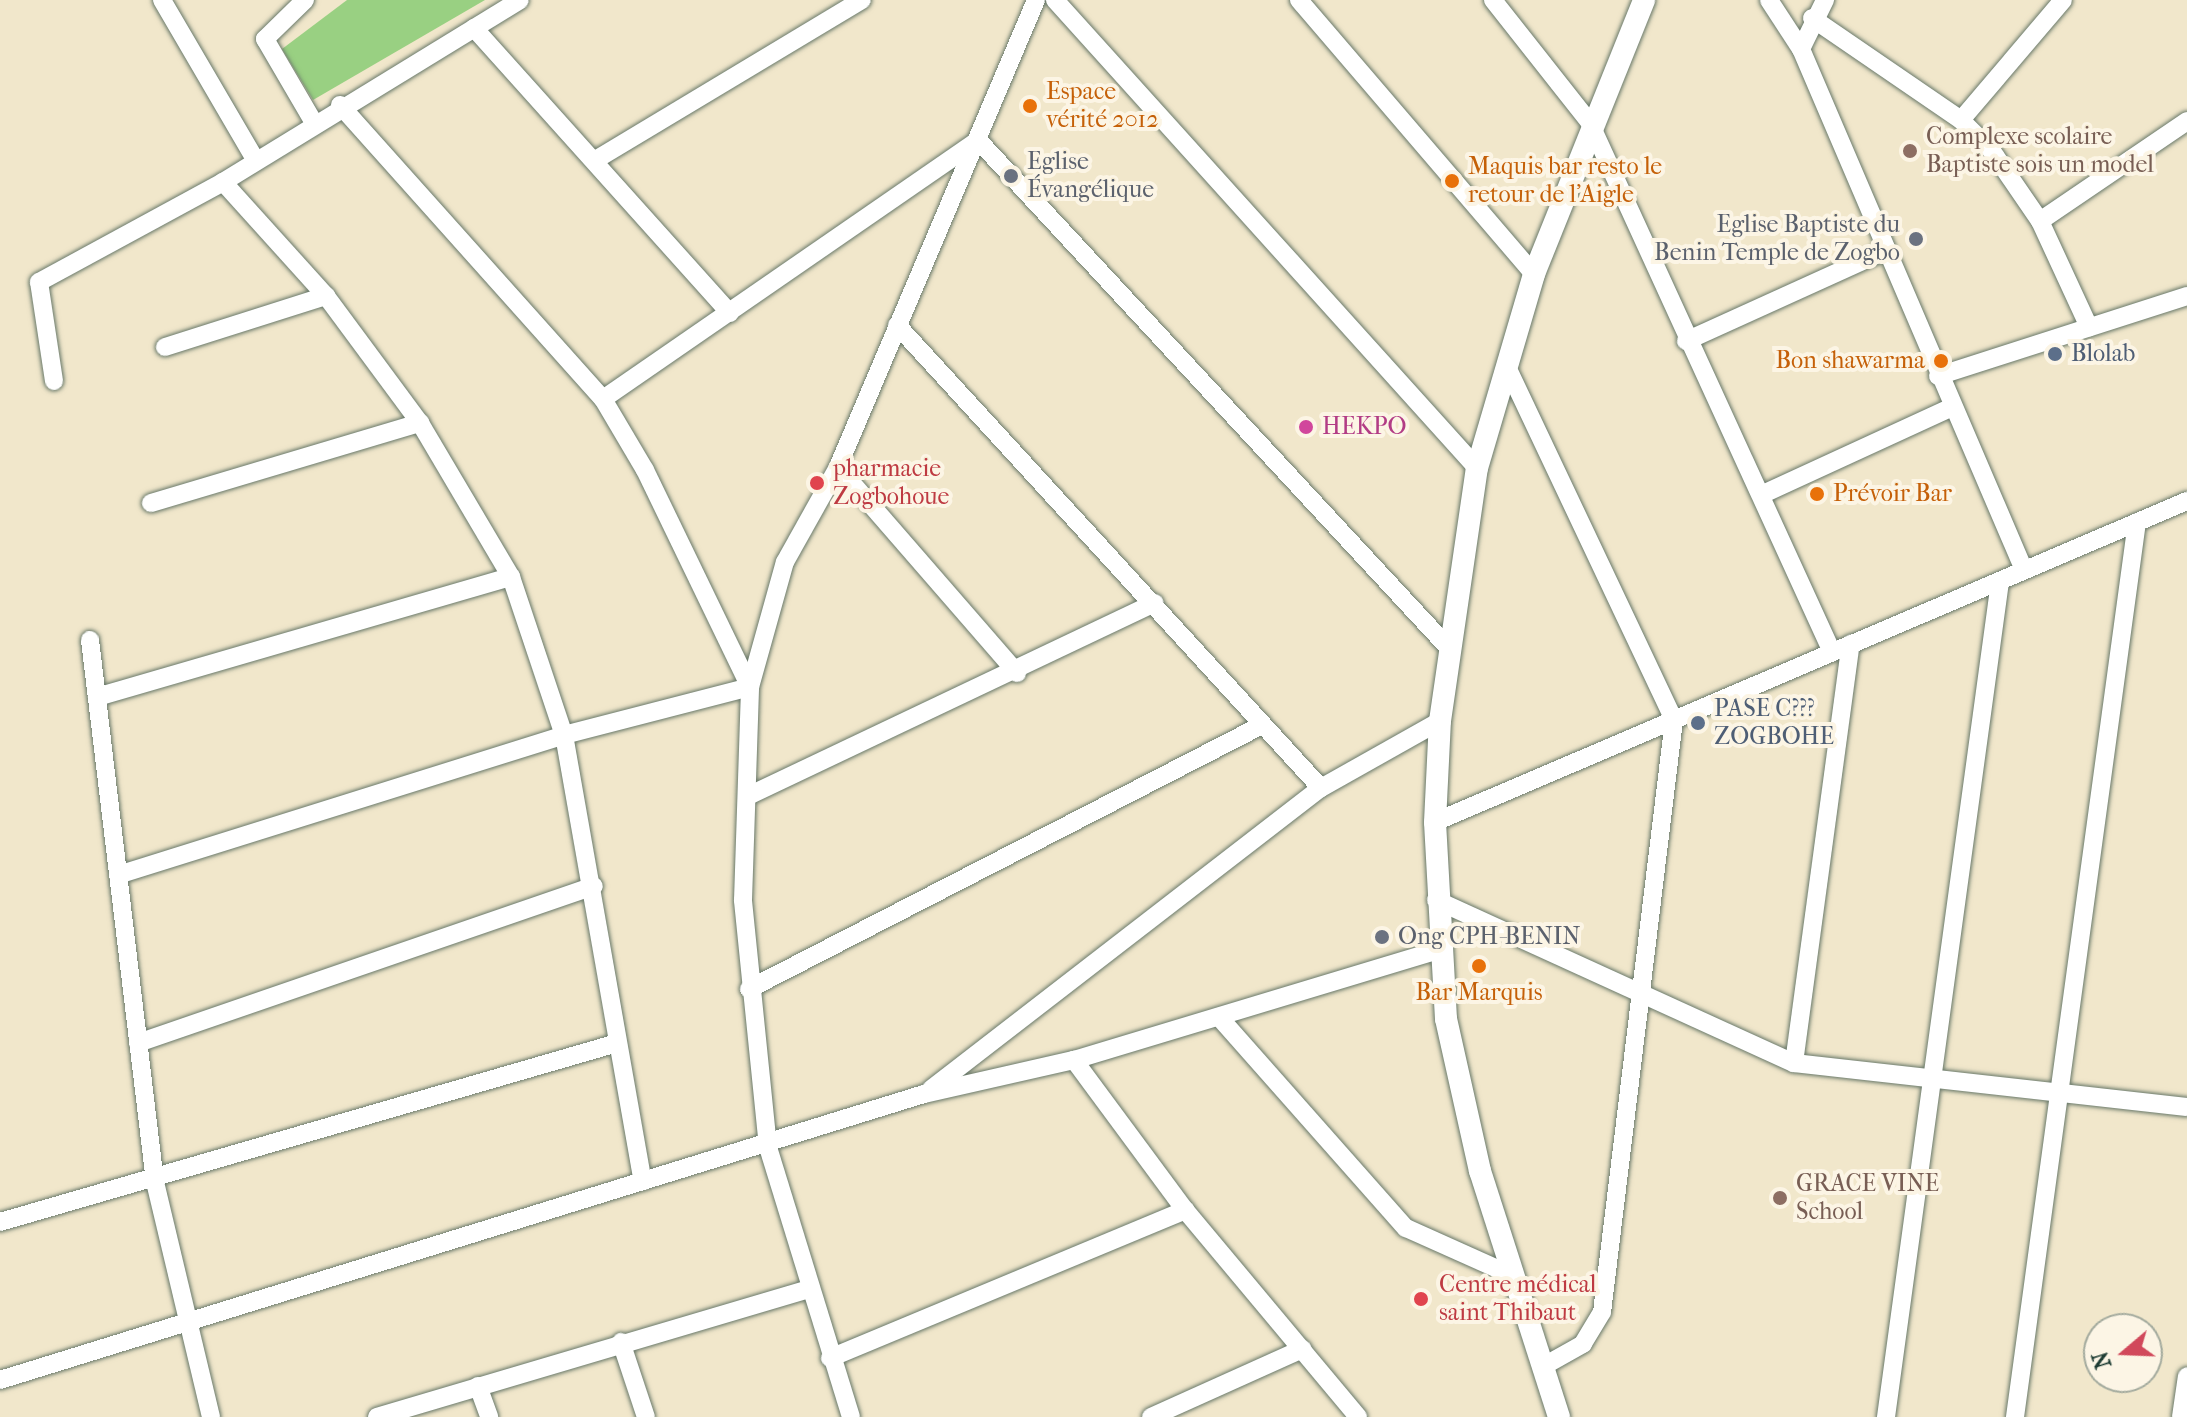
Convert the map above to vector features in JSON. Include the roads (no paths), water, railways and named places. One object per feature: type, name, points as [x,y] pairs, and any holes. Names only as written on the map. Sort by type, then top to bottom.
[{"type":"street","points":[[162,0],[255,159]]},
{"type":"street","points":[[305,0],[265,39],[313,121]]},
{"type":"street","points":[[54,381],[39,282],[223,182],[313,121],[520,0]]},
{"type":"street","points":[[597,159],[862,0]]},
{"type":"street","points":[[851,1417],[830,1358],[768,1147],[749,989],[743,900],[750,687],[785,562],[838,467],[1036,0]]},
{"type":"street","points":[[1055,0],[1477,468]]},
{"type":"street","points":[[1299,0],[1534,274]]},
{"type":"street","points":[[1493,0],[1590,123],[1686,341],[1761,495],[1832,652]]},
{"type":"street","points":[[1559,1417],[1511,1275],[1462,1101],[1438,950],[1435,822],[1440,721],[1446,645],[1477,468],[1509,371],[1534,274],[1590,123],[1644,0]]},
{"type":"street","points":[[1769,0],[1801,49],[1882,252],[2024,570]]},
{"type":"street","points":[[1801,49],[1812,18],[1825,0]]},
{"type":"street","points":[[1961,120],[2063,0]]},
{"type":"street","points":[[1812,18],[1961,120],[2040,221],[2089,327]]},
{"type":"street","points":[[474,28],[597,159],[730,313]]},
{"type":"street","points":[[340,105],[603,399],[645,470],[750,687]]},
{"type":"street","points":[[2040,221],[2187,121]]},
{"type":"street","points":[[603,399],[978,140]]},
{"type":"street","points":[[978,140],[1446,645]]},
{"type":"street","points":[[223,182],[326,296],[420,423],[511,577],[564,735],[594,886],[614,1044],[643,1181]]},
{"type":"street","points":[[1686,341],[1882,252]]},
{"type":"street","points":[[165,347],[326,296]]},
{"type":"street","points":[[1938,376],[2187,296]]},
{"type":"street","points":[[897,325],[1155,603],[1260,726],[1321,788]]},
{"type":"street","points":[[1509,371],[1674,720],[1602,1312],[1583,1344],[1542,1367]]},
{"type":"street","points":[[1761,495],[1952,407]]},
{"type":"street","points":[[151,503],[420,423]]},
{"type":"street","points":[[838,467],[1017,673]]},
{"type":"street","points":[[1435,822],[2187,501]]},
{"type":"street","points":[[2015,1417],[2054,1092],[2137,522]]},
{"type":"street","points":[[97,697],[511,577]]},
{"type":"street","points":[[1886,1417],[2000,581]]},
{"type":"street","points":[[748,796],[1017,673],[1155,603]]},
{"type":"street","points":[[90,640],[155,1182],[211,1417]]},
{"type":"street","points":[[1794,1063],[1851,644]]},
{"type":"street","points":[[118,875],[564,735],[750,687]]},
{"type":"street","points":[[924,1094],[1321,788],[1440,721]]},
{"type":"street","points":[[749,989],[1260,726]]},
{"type":"street","points":[[138,1043],[594,886]]},
{"type":"street","points":[[1436,900],[1794,1063],[2187,1107]]},
{"type":"street","points":[[0,1380],[191,1325],[643,1181],[768,1147],[924,1094],[1074,1060],[1438,950]]},
{"type":"street","points":[[1219,1017],[1406,1228],[1511,1275]]},
{"type":"street","points":[[0,1222],[155,1182],[614,1044]]},
{"type":"street","points":[[1074,1060],[1185,1210],[1358,1417]]},
{"type":"street","points":[[830,1358],[1185,1210]]},
{"type":"street","points":[[377,1417],[621,1342],[809,1289]]},
{"type":"street","points":[[621,1342],[646,1417]]},
{"type":"street","points":[[1151,1417],[1302,1349]]},
{"type":"street","points":[[2181,1417],[2187,1376]]},
{"type":"street","points":[[478,1386],[489,1417]]},
{"type":"place","name":"Espace vérité 2012","points":[[1030,106]]},
{"type":"place","name":"Complexe scolaire Baptiste sois un model","points":[[1910,151]]},
{"type":"place","name":"Eglise Évangélique","points":[[1011,176]]},
{"type":"place","name":"Maquis bar resto le retour de l'Aigle","points":[[1452,181]]},
{"type":"place","name":"Eglise Baptiste du Benin Temple de Zogbo","points":[[1916,239]]},
{"type":"place","name":"Blolab","points":[[2055,354]]},
{"type":"place","name":"Bon shawarma","points":[[1941,361]]},
{"type":"place","name":"HEKPO","points":[[1306,427]]},
{"type":"place","name":"pharmacie Zogbohoue","points":[[817,483]]},
{"type":"place","name":"Prévoir Bar","points":[[1817,494]]},
{"type":"place","name":"PASE C??? ZOGBOHE","points":[[1698,723]]},
{"type":"place","name":"Ong CPH-BENIN","points":[[1382,937]]},
{"type":"place","name":"Bar Marquis","points":[[1479,966]]},
{"type":"place","name":"GRACE VINE School","points":[[1780,1198]]},
{"type":"place","name":"Centre médical saint Thibaut","points":[[1421,1299]]}]
